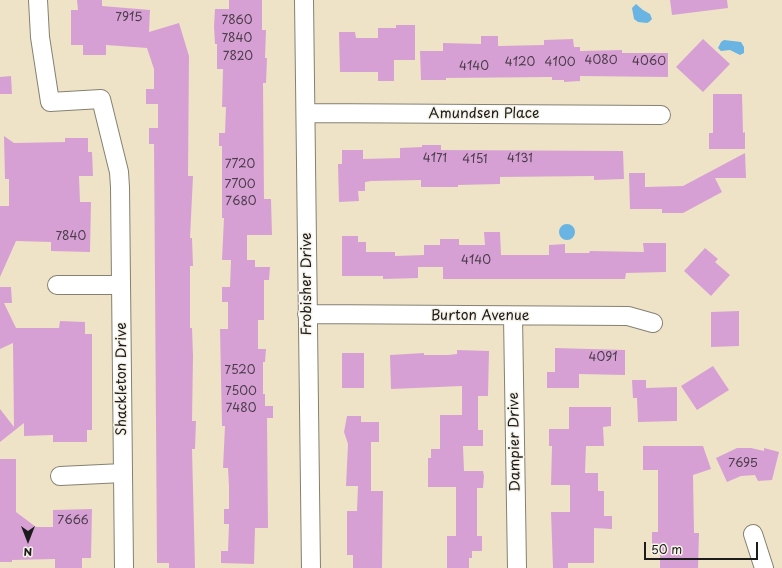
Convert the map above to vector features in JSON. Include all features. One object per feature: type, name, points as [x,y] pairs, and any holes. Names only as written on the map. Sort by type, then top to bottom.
[{"type":"street","name":"Shackleton Drive","points":[[38,0],[40,37],[50,102],[101,99],[114,153],[120,187],[124,568]]},
{"type":"street","name":"Frobisher Drive","points":[[304,0],[311,568]]},
{"type":"street","name":"Amundsen Place","points":[[306,113],[661,115]]},
{"type":"street","points":[[56,285],[121,285]]},
{"type":"street","name":"Burton Avenue","points":[[307,314],[628,316],[653,323]]},
{"type":"street","name":"Dampier Drive","points":[[513,316],[517,568]]},
{"type":"street","points":[[60,476],[122,473]]},
{"type":"street","points":[[753,534],[764,568]]},
{"type":"water","points":[[636,4],[650,14],[652,19],[649,22],[638,22],[634,19],[632,8]]},
{"type":"water","points":[[724,40],[741,42],[744,47],[744,53],[740,55],[730,50],[721,51],[718,48]]},
{"type":"water","points":[[564,224],[570,224],[575,229],[573,238],[570,240],[564,240],[559,235],[559,229]]},
{"type":"building","points":[[77,0],[102,0],[102,6],[150,10],[149,32],[179,23],[189,56],[188,176],[193,176],[190,238],[192,238],[193,266],[190,266],[190,328],[192,328],[193,356],[192,421],[196,421],[195,449],[192,449],[195,568],[169,568],[169,563],[157,563],[154,144],[149,144],[149,128],[158,128],[158,104],[146,104],[146,89],[154,89],[154,69],[147,48],[106,45],[106,55],[83,55],[83,45],[71,45],[71,10],[78,10]]},
{"type":"building","points":[[229,0],[262,0],[262,30],[266,30],[266,83],[263,83],[264,199],[271,199],[272,235],[247,235],[247,260],[255,260],[255,267],[270,267],[269,280],[264,280],[264,320],[258,320],[258,349],[266,349],[265,362],[263,362],[263,394],[265,394],[265,406],[273,406],[273,418],[267,418],[268,528],[255,528],[254,564],[221,563],[221,551],[228,551],[229,524],[224,524],[224,509],[229,509],[229,486],[228,468],[223,468],[225,426],[222,426],[220,329],[228,329],[228,302],[222,302],[222,287],[230,287],[231,260],[222,260],[224,218],[222,218],[222,146],[219,146],[219,133],[225,133],[226,107],[222,107],[223,69],[217,69],[217,44],[215,44],[214,26],[215,9],[229,9]]},
{"type":"building","points":[[670,0],[727,0],[728,8],[672,15]]},
{"type":"building","points":[[396,25],[415,25],[415,60],[394,60],[394,81],[378,81],[378,72],[340,72],[339,32],[355,32],[356,38],[378,38],[378,28],[396,28]]},
{"type":"building","points":[[481,36],[498,36],[498,46],[544,45],[544,40],[573,39],[574,47],[580,47],[580,51],[622,50],[622,53],[668,53],[668,77],[580,76],[580,81],[564,82],[564,80],[552,80],[552,77],[446,78],[446,80],[421,80],[420,51],[443,51],[443,43],[481,44]]},
{"type":"building","points":[[703,39],[730,64],[703,92],[676,67]]},
{"type":"building","points":[[11,76],[12,94],[0,94],[0,77]]},
{"type":"building","points":[[713,94],[742,94],[745,149],[709,149],[709,133],[713,133]]},
{"type":"building","points":[[4,136],[14,143],[65,142],[65,138],[88,138],[88,152],[92,152],[93,176],[79,176],[80,202],[91,202],[90,252],[51,251],[51,242],[16,241],[0,277],[0,206],[9,206],[9,179],[5,179]]},
{"type":"building","points":[[422,145],[441,145],[441,150],[623,151],[624,179],[594,180],[594,176],[500,177],[500,184],[458,185],[458,187],[421,187],[421,180],[371,181],[365,182],[365,191],[358,191],[359,201],[339,202],[338,164],[342,164],[342,150],[363,150],[363,159],[400,158],[400,148],[422,147]]},
{"type":"building","points":[[745,153],[746,178],[715,178],[722,192],[683,213],[662,213],[662,209],[630,209],[629,173],[645,173],[645,187],[683,186]]},
{"type":"building","points":[[484,232],[500,232],[501,255],[549,255],[549,245],[565,244],[565,253],[589,253],[590,251],[644,252],[643,243],[666,243],[666,272],[626,273],[625,279],[443,279],[443,267],[418,267],[418,278],[383,279],[383,276],[342,276],[342,236],[358,236],[358,242],[366,242],[366,252],[395,252],[395,256],[424,255],[424,245],[440,245],[440,239],[459,239],[459,245],[485,245]]},
{"type":"building","points":[[705,248],[718,259],[715,262],[730,275],[711,296],[684,271]]},
{"type":"building","points":[[0,287],[11,287],[12,303],[4,303],[16,328],[59,328],[60,321],[85,322],[85,334],[92,334],[92,430],[87,430],[87,442],[53,442],[53,435],[24,436],[24,423],[0,442],[0,409],[14,427],[13,343],[0,349]]},
{"type":"building","points":[[739,311],[739,346],[711,347],[711,312]]},
{"type":"building","points":[[555,348],[625,350],[625,375],[579,374],[579,388],[547,388],[547,372],[555,372]]},
{"type":"building","points":[[457,350],[489,351],[488,396],[478,396],[478,430],[483,430],[483,446],[463,446],[464,471],[483,471],[484,476],[483,488],[477,488],[477,536],[482,536],[482,551],[472,551],[472,558],[469,558],[469,568],[447,568],[447,536],[456,536],[456,487],[428,487],[428,458],[431,458],[431,449],[440,449],[440,415],[462,415],[462,386],[391,389],[390,355],[424,353],[424,355],[448,355],[457,354]]},
{"type":"building","points":[[342,353],[364,353],[364,388],[342,388]]},
{"type":"building","points":[[713,366],[729,390],[697,410],[681,386]]},
{"type":"building","points":[[632,380],[646,380],[646,388],[677,387],[677,421],[638,422],[637,398],[633,398]]},
{"type":"building","points":[[569,407],[611,407],[611,426],[603,427],[604,446],[586,446],[585,473],[598,473],[598,491],[604,491],[604,516],[612,516],[612,529],[594,528],[594,563],[568,563],[568,568],[553,568],[551,512],[570,512],[570,485],[551,485],[552,446],[549,446],[549,429],[569,429]]},
{"type":"building","points":[[347,416],[361,416],[361,422],[379,422],[379,442],[371,442],[371,491],[383,491],[382,568],[353,568],[353,555],[347,555],[347,511],[357,511],[358,486],[346,486],[348,444],[344,432]]},
{"type":"building","points":[[643,446],[703,446],[711,469],[693,475],[694,533],[699,533],[698,568],[660,568],[660,546],[652,546],[652,532],[658,532],[658,470],[643,470]]},
{"type":"building","points":[[737,448],[751,448],[764,451],[764,448],[779,452],[772,480],[758,481],[755,475],[741,476],[727,482],[716,458]]},
{"type":"building","points":[[0,459],[16,459],[16,512],[36,527],[53,527],[53,510],[92,509],[91,558],[82,558],[82,568],[55,568],[55,559],[12,560],[12,562],[0,562]]}]
